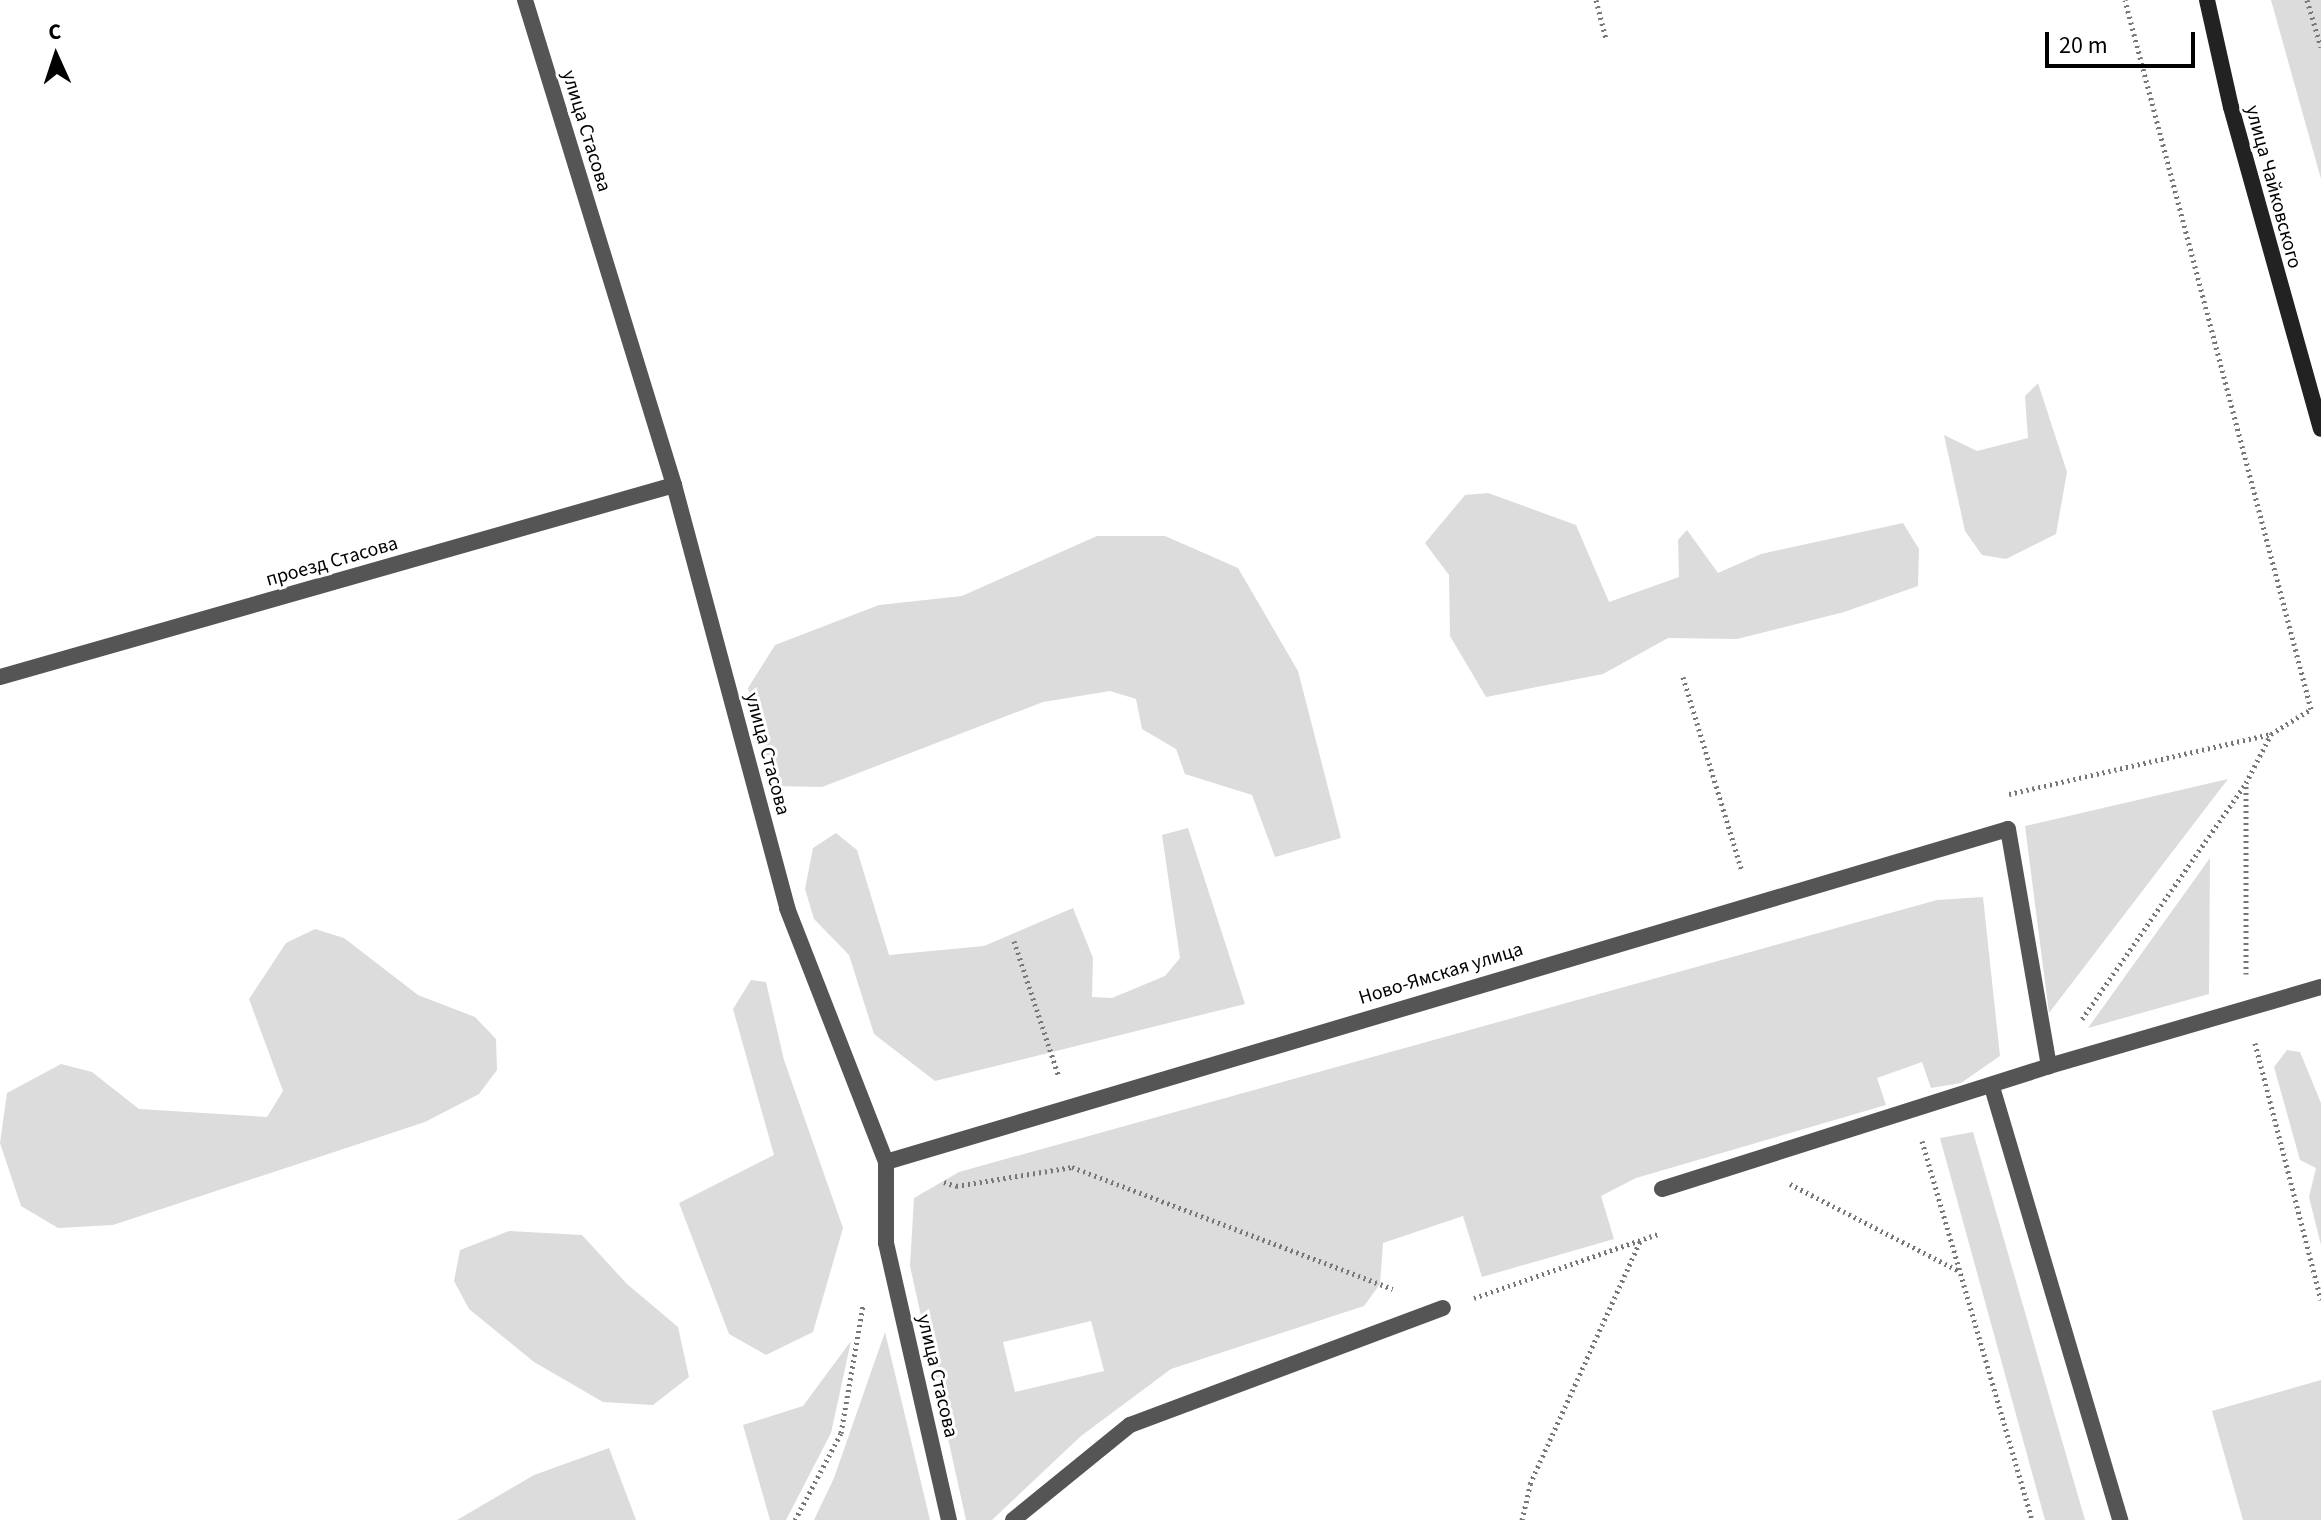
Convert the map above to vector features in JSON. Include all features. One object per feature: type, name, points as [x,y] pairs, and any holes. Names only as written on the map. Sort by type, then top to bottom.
[{"type":"main road","name":"улица Чайковского","points":[[2207,0],[2231,107],[2321,429]]},
{"type":"street","name":"улица Стасова","points":[[525,0],[674,485],[787,908],[886,1162],[886,1243],[949,1520]]},
{"type":"street","name":"проезд Стасова","points":[[0,677],[674,485]]},
{"type":"street","name":"Ново-Ямская улица","points":[[886,1162],[2008,829],[2049,1066]]},
{"type":"street","points":[[1662,1189],[1992,1087],[2049,1066],[2321,987]]},
{"type":"street","points":[[1992,1087],[2120,1520]]},
{"type":"street","points":[[1013,1520],[1130,1425],[1443,1308]]},
{"type":"path","points":[[1596,0],[1606,39]]},
{"type":"path","points":[[2049,1066],[2246,783],[2271,734],[2311,709],[2125,0]]},
{"type":"path","points":[[2307,0],[2321,47]]},
{"type":"path","points":[[1683,677],[1742,871]]},
{"type":"path","points":[[2246,783],[2246,1008],[2321,1300]]},
{"type":"path","points":[[1014,941],[1069,1108]]},
{"type":"path","points":[[1913,1109],[2032,1520]]},
{"type":"path","points":[[886,1162],[956,1186],[1072,1167],[1443,1308],[1658,1234]]},
{"type":"path","points":[[1748,1163],[1960,1272]]},
{"type":"path","points":[[1522,1520],[1530,1484],[1641,1241]]},
{"type":"path","points":[[795,1520],[841,1433],[865,1293]]},
{"type":"shaded area","points":[[2271,0],[2321,0],[2321,179]]},
{"type":"shaded area","points":[[2038,383],[2067,472],[2056,534],[2006,559],[1982,555],[1965,531],[1944,435],[1977,451],[2028,438],[2025,396]]},
{"type":"shaded area","points":[[1488,493],[1576,525],[1609,602],[1679,577],[1678,540],[1687,530],[1718,573],[1761,554],[1903,523],[1919,549],[1918,586],[1844,612],[1737,639],[1668,638],[1603,674],[1486,697],[1450,636],[1449,575],[1425,543],[1465,495]]},
{"type":"shaded area","points":[[1097,536],[1165,536],[1238,568],[1298,671],[1341,838],[1275,857],[1252,795],[1185,774],[1176,749],[1142,729],[1136,699],[1110,691],[1043,702],[822,787],[774,786],[748,688],[775,645],[879,605],[962,596]]},
{"type":"shaded area","points":[[2228,779],[2049,1013],[2025,826]]},
{"type":"shaded area","points":[[1188,828],[1245,1004],[935,1081],[874,1034],[849,955],[814,919],[805,889],[813,848],[836,833],[857,850],[889,955],[984,946],[1073,908],[1093,958],[1092,997],[1112,998],[1165,976],[1180,958],[1162,835]]},
{"type":"shaded area","points":[[2210,858],[2209,994],[2088,1028]]},
{"type":"shaded area","points":[[1983,897],[2000,1056],[1961,1083],[1931,1088],[1922,1062],[1877,1078],[1886,1105],[1636,1178],[1601,1196],[1614,1239],[1482,1277],[1463,1216],[1383,1243],[1380,1284],[1364,1306],[1171,1369],[1081,1436],[992,1520],[966,1520],[910,1266],[914,1198],[959,1172],[1937,900]],"holes":[[[1091,1321],[1104,1371],[1015,1392],[1003,1342]]]},
{"type":"shaded area","points":[[315,929],[344,938],[418,995],[475,1017],[496,1039],[497,1070],[479,1094],[425,1122],[113,1225],[58,1228],[21,1206],[0,1143],[7,1093],[61,1064],[92,1072],[139,1109],[267,1117],[283,1091],[249,999],[286,943]]},
{"type":"shaded area","points":[[751,980],[766,982],[784,1060],[843,1228],[813,1332],[766,1355],[729,1334],[679,1203],[774,1155],[733,1009]]},
{"type":"shaded area","points":[[2287,1050],[2300,1052],[2321,1103],[2321,1245],[2309,1197],[2316,1168],[2300,1160],[2274,1067]]},
{"type":"shaded area","points":[[1973,1132],[2085,1520],[2045,1520],[1940,1138]]},
{"type":"shaded area","points":[[509,1231],[582,1235],[627,1284],[678,1327],[689,1377],[653,1405],[603,1402],[534,1362],[469,1309],[454,1281],[460,1250]]},
{"type":"shaded area","points":[[885,1332],[930,1520],[814,1520],[834,1478]]},
{"type":"shaded area","points":[[851,1341],[831,1433],[786,1520],[770,1520],[743,1425],[803,1406]]},
{"type":"shaded area","points":[[2321,1380],[2321,1520],[2243,1520],[2212,1411]]},
{"type":"shaded area","points":[[609,1448],[636,1520],[457,1520],[534,1475]]}]
